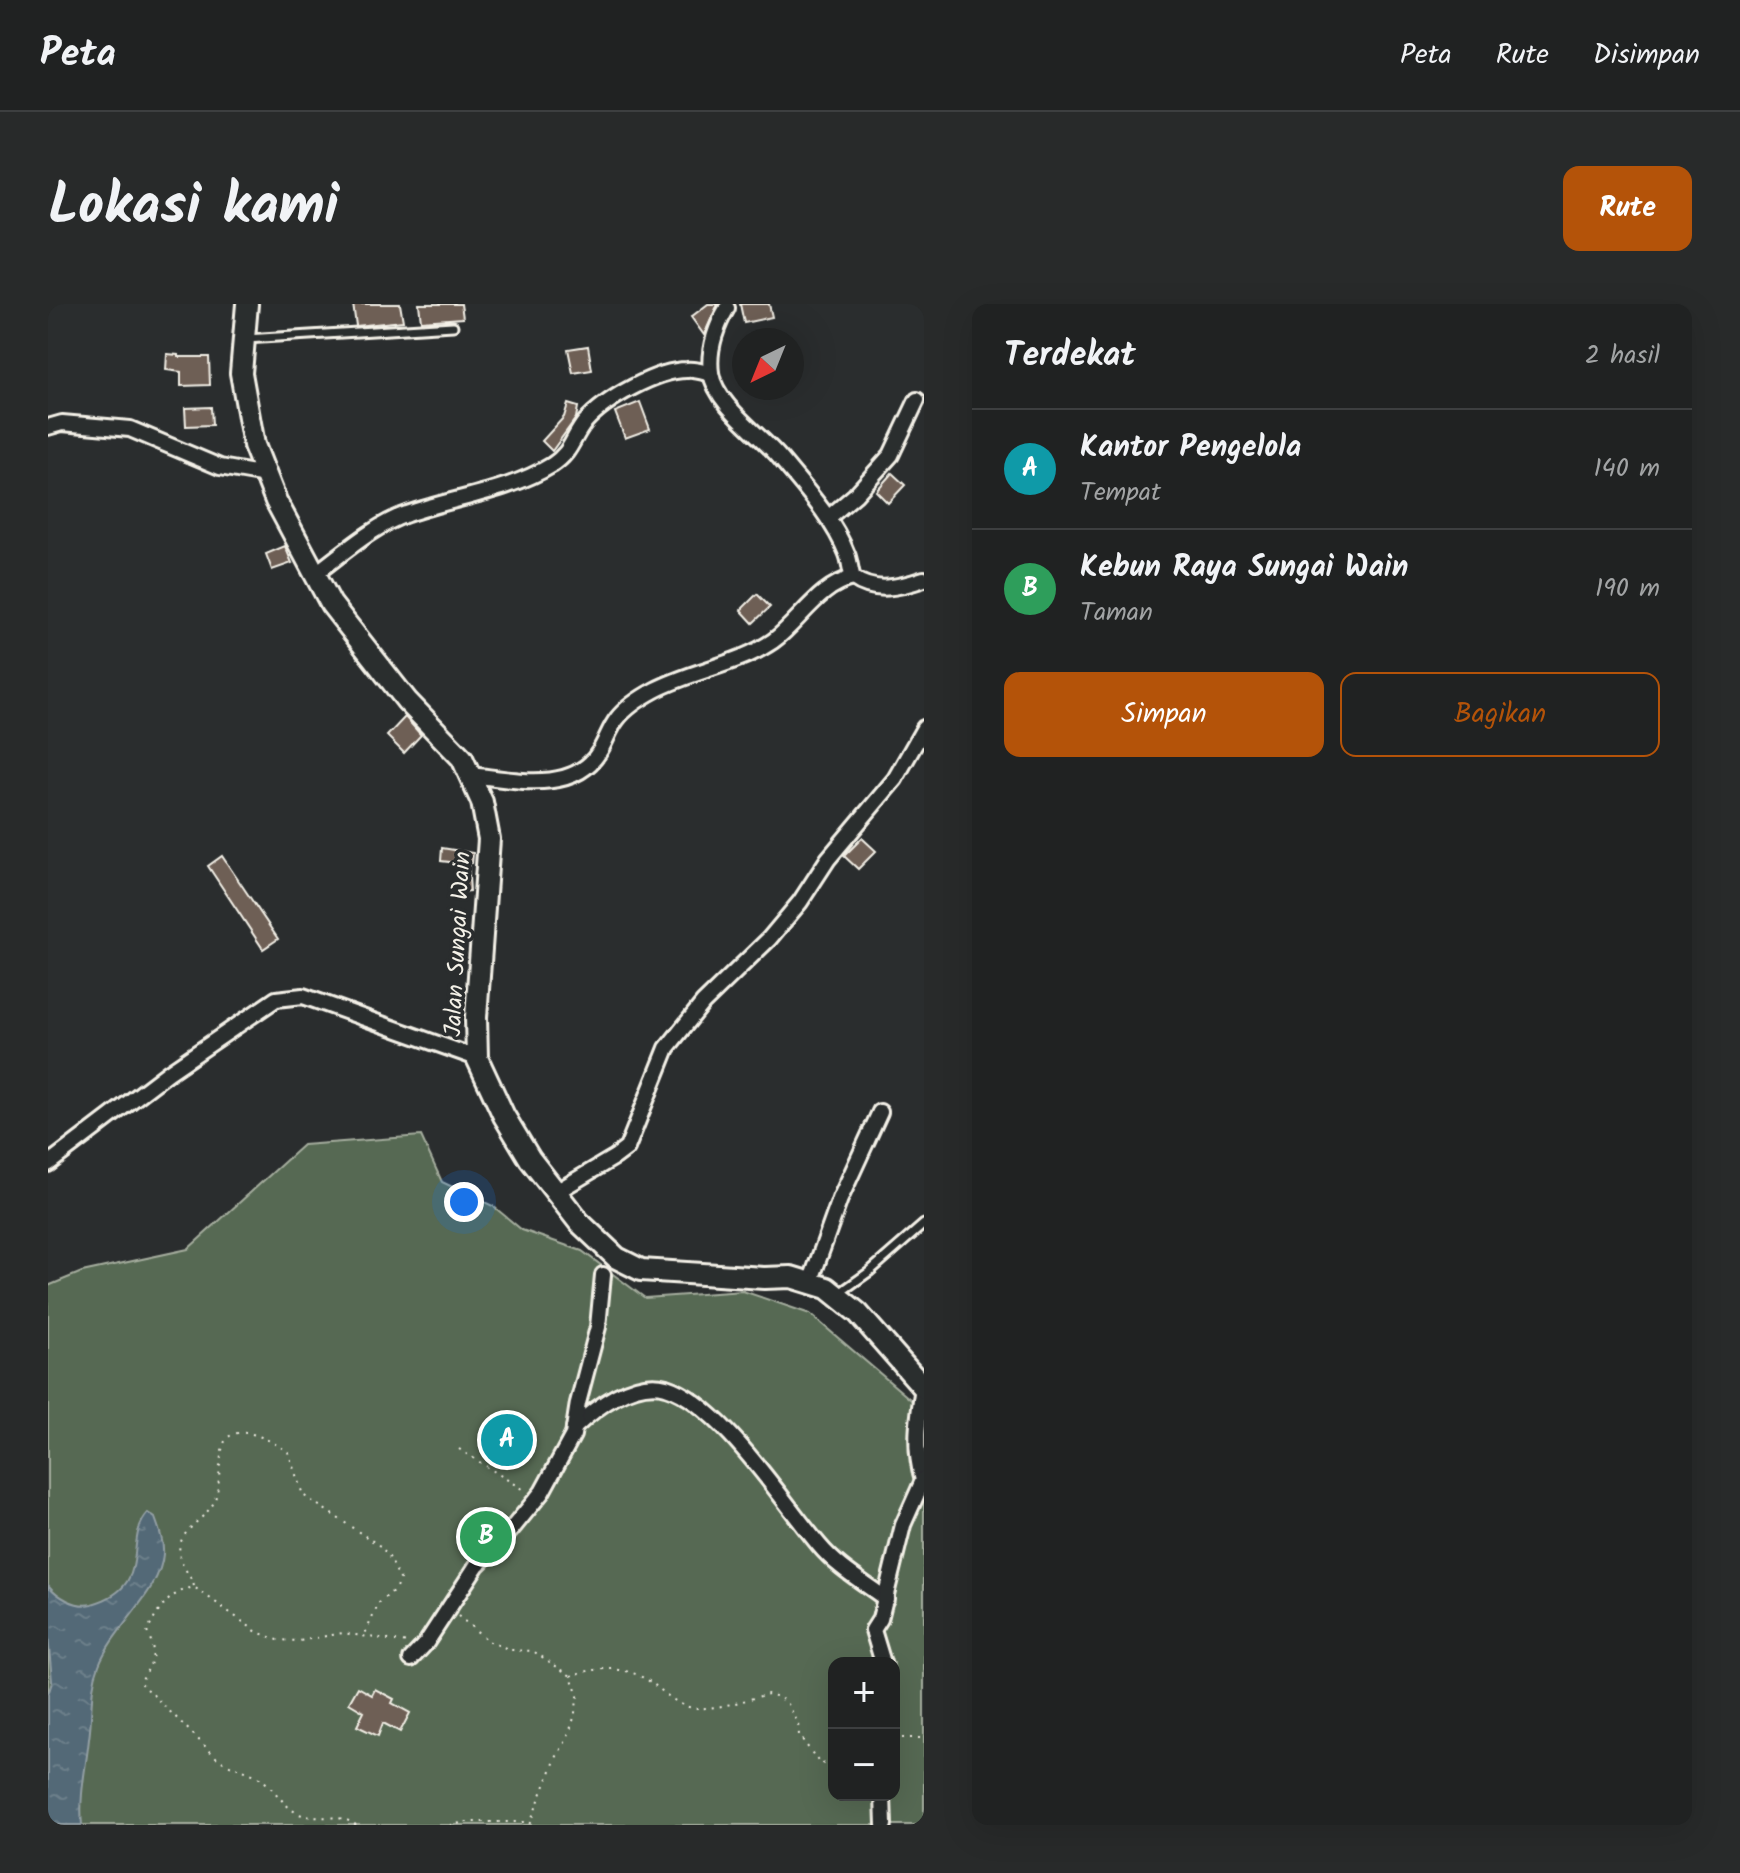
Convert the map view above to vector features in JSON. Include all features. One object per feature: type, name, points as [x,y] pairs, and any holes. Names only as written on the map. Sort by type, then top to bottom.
[{"type":"street","name":"Jalan Sungai Wain","points":[[247,304],[241,373],[254,445],[276,501],[331,604],[407,701],[462,758],[482,802],[489,839],[476,1017],[477,1058],[504,1116],[530,1159],[579,1222],[617,1258],[641,1270],[791,1277],[827,1288],[858,1313],[924,1388]]},
{"type":"street","points":[[727,308],[717,326],[712,345],[711,374],[720,394],[778,455],[828,518],[846,551],[853,578]]},
{"type":"street","points":[[315,574],[403,515],[442,502],[486,493],[549,466],[571,448],[585,423],[595,413],[658,375],[686,369],[711,374]]},
{"type":"street","points":[[828,518],[855,495],[891,455],[917,400]]},
{"type":"street","points":[[48,427],[62,423],[130,429],[220,467],[266,475]]},
{"type":"street","points":[[470,775],[553,780],[580,772],[598,754],[617,719],[635,703],[689,675],[755,653],[796,622],[830,586],[853,578],[868,586],[882,588],[899,587],[924,579]]},
{"type":"street","points":[[556,1192],[627,1148],[667,1048],[703,1003],[769,939],[800,902],[828,859],[895,779],[924,728]]},
{"type":"street","points":[[48,1164],[169,1072],[276,999],[303,996],[477,1058]]},
{"type":"street","points":[[810,1283],[840,1199],[880,1112]]},
{"type":"street","points":[[415,1655],[477,1565],[502,1541],[537,1497],[563,1455],[574,1428],[598,1327],[603,1275]]},
{"type":"street","points":[[574,1428],[610,1398],[638,1389],[664,1386],[691,1399],[723,1426],[837,1565],[886,1599]]},
{"type":"street","points":[[881,1657],[873,1630],[886,1599],[903,1525],[923,1479],[918,1464],[916,1432],[924,1388]]},
{"type":"street","points":[[883,1801],[884,1825]]},
{"type":"lane","points":[[244,339],[453,326]]},
{"type":"lane","points":[[836,1295],[869,1272],[924,1224]]},
{"type":"path","points":[[364,1636],[379,1603],[395,1589],[400,1579],[388,1555],[371,1540],[311,1503],[298,1485],[288,1452],[255,1435],[232,1435],[224,1443],[215,1500],[182,1536],[180,1558],[194,1587],[257,1632],[278,1640],[299,1641],[343,1633],[364,1636],[399,1640],[415,1655]]},
{"type":"path","points":[[459,1449],[537,1497]]},
{"type":"path","points":[[194,1587],[177,1591],[160,1607],[147,1632],[155,1653],[140,1682],[225,1765],[259,1777],[301,1815],[346,1818],[356,1825]]},
{"type":"path","points":[[450,1605],[463,1622],[490,1642],[511,1650],[533,1651],[571,1676],[578,1696],[567,1739],[529,1823],[466,1822],[450,1825]]},
{"type":"path","points":[[571,1676],[592,1668],[630,1673],[650,1682],[675,1702],[697,1708],[768,1694],[779,1697],[794,1713],[799,1735],[820,1764],[828,1763]]},
{"type":"path","points":[[900,1738],[924,1738]]},
{"type":"green space","points":[[421,1136],[442,1182],[493,1206],[522,1230],[582,1251],[645,1298],[743,1291],[810,1314],[924,1411],[924,1825],[48,1825],[48,1286],[82,1272],[188,1249],[303,1145]]},
{"type":"water","points":[[148,1513],[155,1518],[163,1554],[154,1582],[106,1651],[96,1674],[82,1792],[82,1825],[48,1825],[48,1695],[52,1682],[48,1585],[74,1603],[92,1604],[111,1596],[124,1586],[131,1575],[137,1536]]},
{"type":"building","points":[[353,304],[400,304],[403,321],[356,326]]},
{"type":"building","points":[[419,304],[461,304],[463,318],[421,321]]},
{"type":"building","points":[[708,304],[718,304],[704,335],[691,317]]},
{"type":"building","points":[[740,304],[769,304],[772,317],[744,323]]},
{"type":"building","points":[[588,346],[592,370],[573,373],[568,349]]},
{"type":"building","points":[[167,354],[209,357],[210,385],[181,386],[181,372],[166,370]]},
{"type":"building","points":[[640,402],[650,429],[625,438],[615,412]]},
{"type":"building","points":[[568,404],[578,407],[576,418],[552,451],[542,441],[564,417]]},
{"type":"building","points":[[211,407],[212,425],[186,426],[185,408]]},
{"type":"building","points":[[892,473],[905,485],[888,503],[876,491]]},
{"type":"building","points":[[285,546],[292,563],[272,570],[266,554]]},
{"type":"building","points":[[757,594],[770,607],[753,623],[741,610]]},
{"type":"building","points":[[405,717],[421,735],[404,753],[387,736]]},
{"type":"building","points":[[862,838],[876,851],[858,869],[844,856]]},
{"type":"building","points":[[442,848],[473,853],[472,863],[468,863],[470,891],[459,892],[458,863],[441,861]]},
{"type":"building","points":[[222,856],[278,939],[263,949],[208,866]]},
{"type":"building","points":[[509,1413],[531,1427],[506,1467],[484,1454]]},
{"type":"building","points":[[358,1687],[372,1695],[375,1689],[394,1699],[392,1703],[410,1713],[400,1732],[383,1723],[378,1736],[357,1726],[364,1712],[349,1703]]},
{"type":"place","name":"Kantor Pengelola","points":[[507,1440]]},
{"type":"place","name":"Kebun Raya Sungai Wain","points":[[486,1537]]}]
